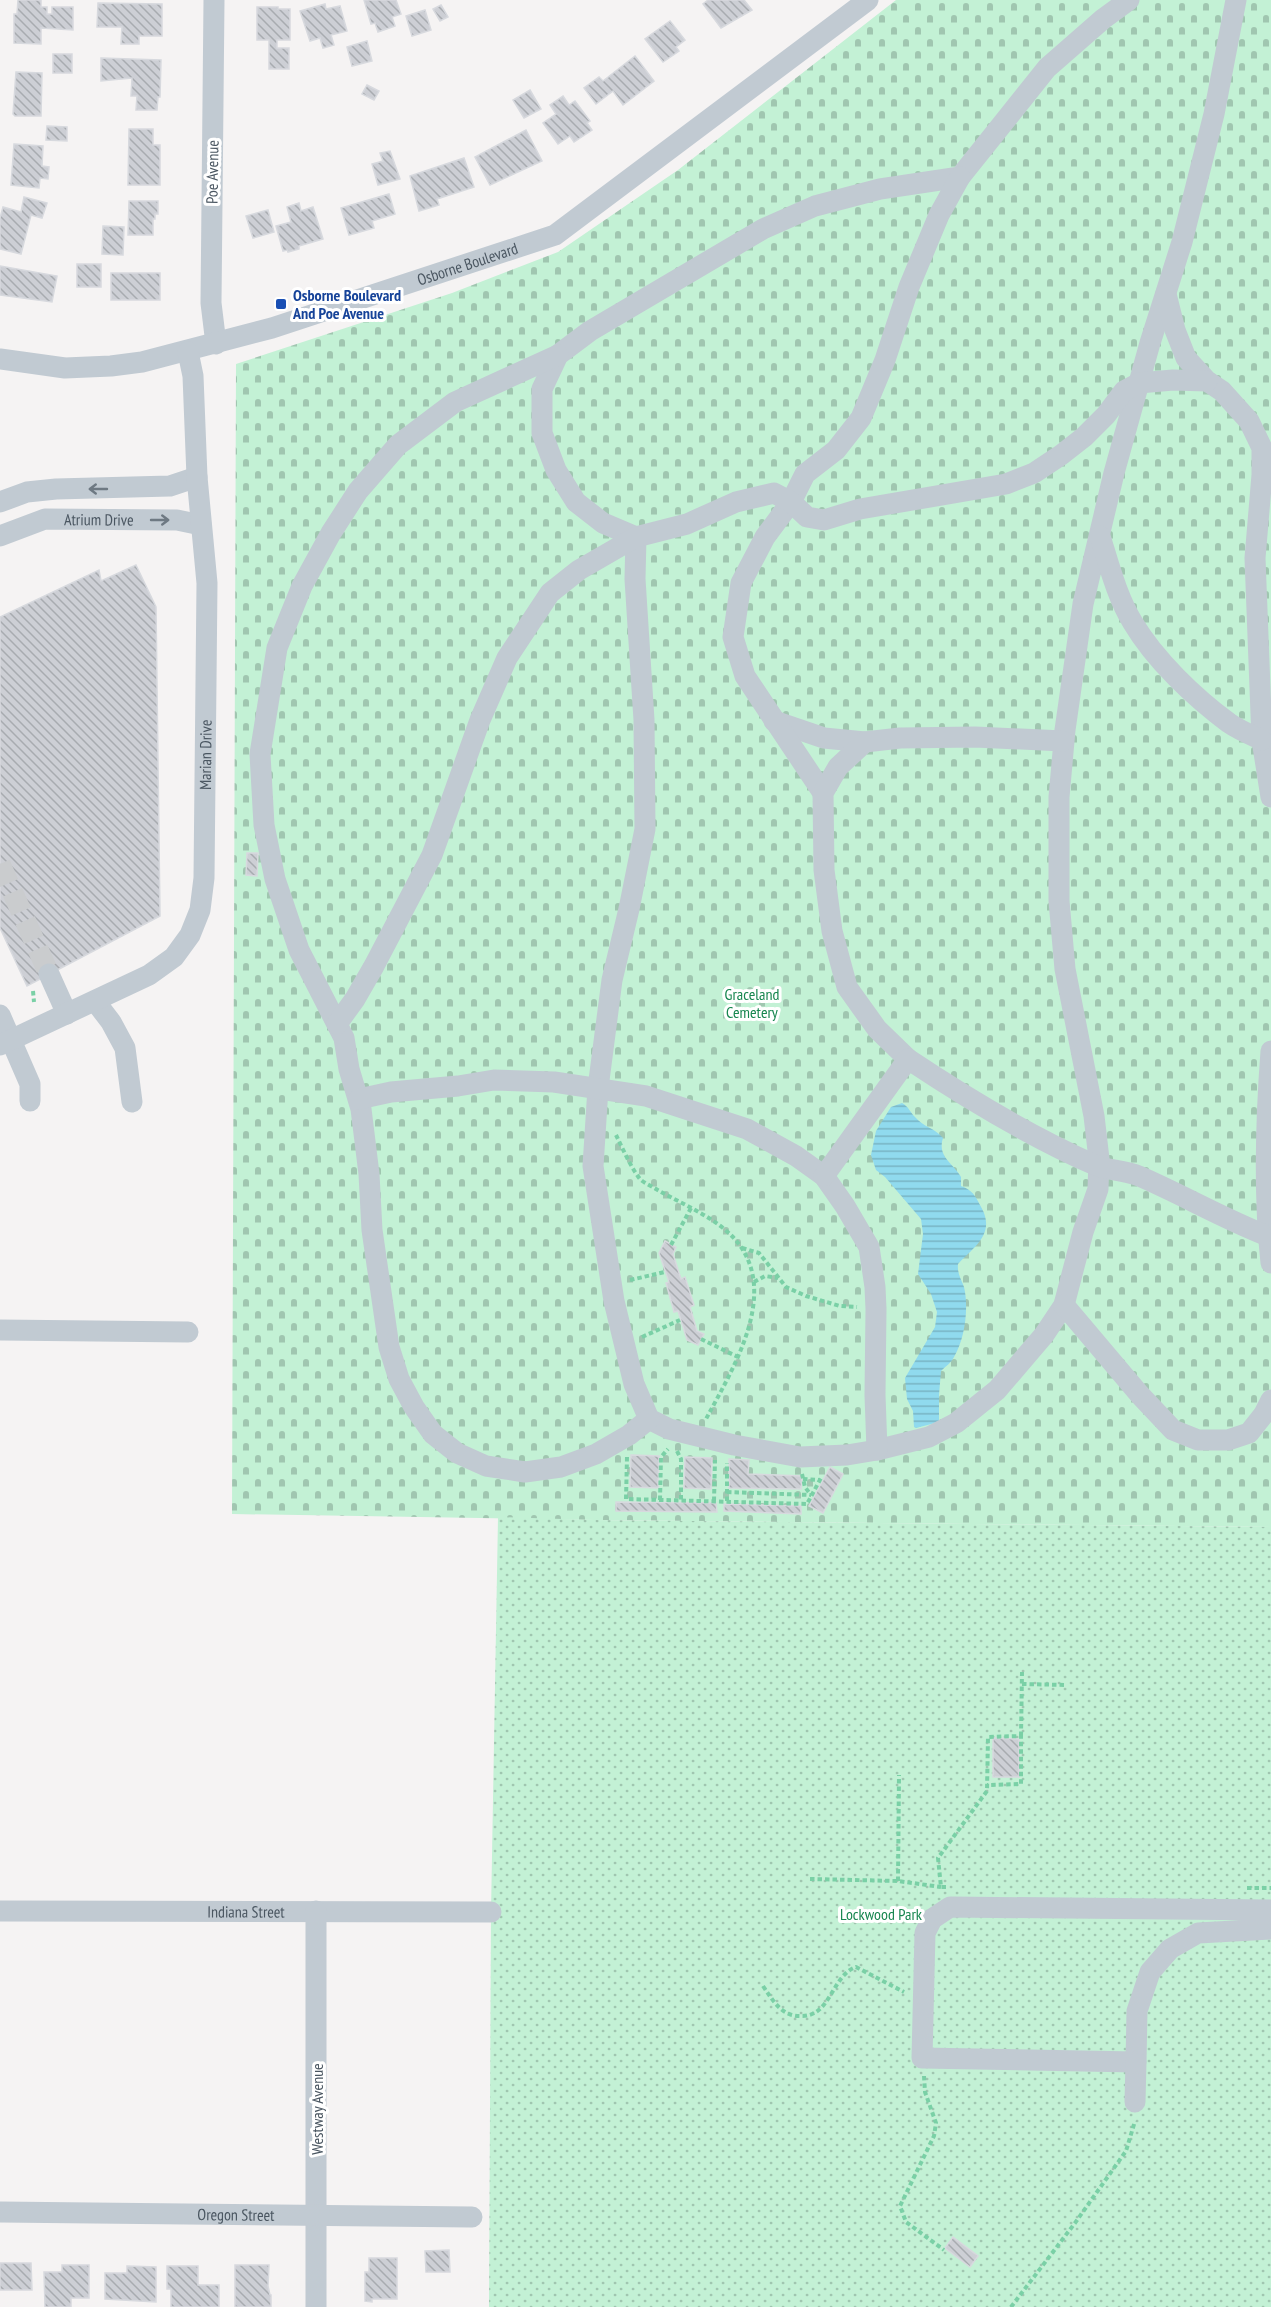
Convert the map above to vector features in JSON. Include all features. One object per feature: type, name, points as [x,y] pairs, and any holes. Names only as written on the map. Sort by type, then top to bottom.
[{"type":"street","name":"Poe Avenue","points":[[214,0],[211,303],[216,344]]},
{"type":"street","name":"Osborne Boulevard","points":[[0,358],[65,368],[142,362],[188,352],[272,328],[555,235],[868,0]]},
{"type":"street","points":[[823,793],[745,676],[733,637],[741,583],[765,537],[791,502],[805,474],[836,450],[861,418],[885,360],[917,267],[939,215],[960,177],[1047,68],[1103,19],[1130,0]]},
{"type":"street","points":[[636,537],[635,579],[644,720],[645,830],[612,980],[598,1088],[593,1166],[611,1285],[634,1384],[649,1419],[669,1429],[698,1436],[723,1446],[800,1457],[847,1455],[929,1437],[956,1423],[997,1390],[1044,1335],[1064,1305],[1083,1232],[1098,1189],[1099,1167],[1094,1116],[1065,969],[1059,901],[1059,797],[1063,741],[1083,604],[1139,383],[1182,242],[1214,114],[1234,4]]},
{"type":"street","points":[[649,1419],[596,1454],[561,1467],[525,1472],[486,1466],[457,1453],[433,1434],[414,1407],[399,1379],[388,1347],[372,1230],[369,1174],[359,1099],[349,1069],[344,1038],[299,950],[275,879],[264,825],[260,754],[277,648],[302,586],[331,533],[358,492],[398,445],[454,402],[558,355],[600,325],[763,229],[815,206],[880,189],[960,177]]},
{"type":"street","points":[[1166,294],[1175,330],[1186,358],[1249,421],[1262,448],[1262,475],[1254,558],[1262,740],[1271,797]]},
{"type":"street","name":"Marian Drive","points":[[6,1042],[149,975],[174,957],[190,935],[200,910],[204,878],[207,595],[197,477],[193,376],[188,352]]},
{"type":"street","points":[[558,355],[542,389],[542,433],[556,470],[576,502],[603,524],[636,537]]},
{"type":"street","points":[[337,1024],[356,999],[432,855],[480,720],[507,658],[550,593],[579,570],[636,537],[687,524],[736,502],[774,493],[791,502],[807,517],[824,519],[860,510],[1006,484],[1034,473],[1061,455],[1084,437],[1106,415],[1124,391],[1139,383],[1173,380],[1207,381]]},
{"type":"street","name":"Atrium Drive","points":[[0,501],[27,492],[56,489],[170,486],[197,477]]},
{"type":"street","name":"Atrium Drive","points":[[0,536],[45,519],[177,520],[201,525]]},
{"type":"street","points":[[1100,534],[1113,579],[1133,623],[1152,649],[1192,693],[1231,724],[1262,740]]},
{"type":"street","points":[[774,721],[824,738],[865,742],[900,738],[975,737],[1063,741]]},
{"type":"street","points":[[865,742],[838,768],[823,793],[825,881],[832,932],[847,987],[877,1029],[909,1059],[966,1098],[1035,1136],[1099,1167],[1126,1170],[1268,1236]]},
{"type":"street","points":[[49,974],[67,1014]]},
{"type":"street","points":[[94,1001],[111,1022],[124,1048],[132,1102]]},
{"type":"street","points":[[0,1015],[6,1042],[30,1084],[30,1101]]},
{"type":"street","points":[[1271,1051],[1268,1236],[1271,1263]]},
{"type":"street","points":[[824,1176],[909,1059]]},
{"type":"street","points":[[359,1099],[391,1092],[494,1080],[554,1082],[646,1096],[747,1129],[796,1156],[824,1176],[869,1247],[876,1309],[877,1450]]},
{"type":"street","points":[[1064,1305],[1140,1395],[1173,1430],[1198,1440],[1228,1440],[1249,1432],[1264,1414],[1271,1400]]},
{"type":"street","points":[[0,1330],[188,1332]]},
{"type":"street","points":[[1136,2062],[922,2058],[925,1933],[932,1919],[950,1907],[1271,1910]]},
{"type":"street","name":"Indiana Street","points":[[0,1911],[491,1912]]},
{"type":"street","name":"Westway Avenue","points":[[316,1911],[318,2214],[316,2307]]},
{"type":"street","points":[[1135,2102],[1137,2011],[1150,1972],[1170,1949],[1198,1933],[1271,1929]]},
{"type":"street","name":"Oregon Street","points":[[0,2212],[472,2217]]},
{"type":"path","points":[[615,1134],[641,1180],[723,1228],[742,1248],[753,1272],[754,1304],[749,1331],[698,1436]]},
{"type":"path","points":[[671,1245],[691,1208]]},
{"type":"path","points":[[742,1248],[759,1253],[786,1287],[806,1296],[840,1306],[876,1309]]},
{"type":"path","points":[[611,1285],[665,1272]]},
{"type":"path","points":[[754,1282],[765,1276],[778,1278]]},
{"type":"path","points":[[625,1344],[680,1320]]},
{"type":"path","points":[[701,1339],[738,1357]]},
{"type":"path","points":[[620,1440],[627,1458],[626,1499],[807,1504],[825,1469]]},
{"type":"path","points":[[660,1500],[661,1457],[673,1444],[681,1459],[681,1500]]},
{"type":"path","points":[[723,1446],[727,1460],[727,1501]]},
{"type":"path","points":[[714,1501],[715,1459],[723,1446]]},
{"type":"path","points":[[803,1479],[820,1480]]},
{"type":"path","points":[[727,1492],[811,1495]]},
{"type":"path","points":[[987,1785],[1021,1784],[1022,1672]]},
{"type":"path","points":[[1022,1684],[1066,1685]]},
{"type":"path","points":[[940,1912],[941,1887],[938,1858],[987,1791],[988,1737],[1021,1736]]},
{"type":"path","points":[[898,1881],[899,1774]]},
{"type":"path","points":[[810,1879],[898,1881],[941,1887]]},
{"type":"path","points":[[763,1986],[783,2012],[796,2016],[810,2016],[821,2009],[848,1969],[856,1967],[909,1994],[923,1995]]},
{"type":"path","points":[[922,2058],[925,2092],[936,2123],[934,2136],[900,2206],[906,2222],[944,2250]]},
{"type":"path","points":[[1011,2307],[1076,2223],[1126,2151],[1135,2123],[1135,2102]]},
{"type":"green space","name":"Graceland Cemetery","points":[[896,0],[1271,0],[1271,1527],[232,1514],[236,364],[452,293],[558,252],[678,170]]},
{"type":"green space","name":"Lockwood Park","points":[[498,1517],[1271,1527],[1271,2307],[489,2307],[491,1912]]},
{"type":"water","points":[[902,1103],[918,1120],[943,1138],[944,1155],[961,1177],[961,1186],[971,1191],[976,1198],[985,1215],[986,1224],[982,1238],[958,1264],[965,1295],[965,1323],[958,1350],[941,1371],[939,1422],[916,1428],[913,1411],[907,1399],[905,1378],[935,1327],[937,1312],[931,1294],[918,1274],[923,1234],[921,1219],[885,1177],[876,1170],[871,1155],[876,1131],[891,1107]]},
{"type":"building","points":[[18,0],[41,0],[41,7],[47,7],[47,14],[52,14],[52,7],[73,7],[73,30],[41,28],[41,44],[14,43],[14,14],[17,14]]},
{"type":"building","points":[[364,0],[396,0],[401,14],[392,17],[395,26],[378,32],[375,23],[371,24]]},
{"type":"building","points":[[708,0],[744,0],[752,10],[721,28],[703,4]]},
{"type":"building","points":[[98,3],[162,4],[162,36],[139,36],[139,44],[121,44],[122,27],[97,27]]},
{"type":"building","points":[[325,4],[326,9],[340,6],[347,31],[331,35],[334,45],[323,48],[320,38],[310,41],[300,11]]},
{"type":"building","points":[[441,5],[448,17],[440,21],[433,9]]},
{"type":"building","points":[[257,7],[290,9],[290,40],[277,40],[277,48],[289,48],[289,69],[269,69],[269,40],[257,40]]},
{"type":"building","points":[[425,10],[431,30],[412,36],[406,16]]},
{"type":"building","points":[[670,21],[685,40],[676,47],[679,51],[663,62],[645,39]]},
{"type":"building","points":[[367,41],[372,61],[352,66],[347,47]]},
{"type":"building","points":[[53,54],[72,54],[72,73],[53,73]]},
{"type":"building","points":[[635,56],[654,81],[623,105],[613,91],[596,104],[584,88],[599,77],[603,81]]},
{"type":"building","points":[[101,58],[161,60],[160,97],[158,97],[157,110],[136,110],[137,96],[131,96],[132,78],[101,81]]},
{"type":"building","points":[[16,72],[42,73],[41,116],[15,116],[13,114]]},
{"type":"building","points":[[367,85],[379,91],[374,100],[362,94]]},
{"type":"building","points":[[530,90],[541,109],[524,118],[513,100]]},
{"type":"building","points":[[563,96],[569,105],[575,101],[590,121],[587,123],[592,130],[574,142],[570,136],[558,144],[543,123],[556,114],[550,105]]},
{"type":"building","points":[[47,126],[67,127],[67,141],[46,140]]},
{"type":"building","points":[[129,129],[153,129],[153,145],[160,145],[160,185],[128,185]]},
{"type":"building","points":[[526,130],[542,161],[490,185],[475,157]]},
{"type":"building","points":[[14,144],[43,146],[42,166],[49,167],[48,179],[40,178],[39,188],[11,185]]},
{"type":"building","points":[[390,151],[400,179],[378,185],[372,164],[383,161],[380,153]]},
{"type":"building","points":[[464,158],[474,187],[437,199],[439,205],[419,211],[410,176]]},
{"type":"building","points":[[389,194],[395,214],[372,221],[374,228],[349,235],[341,208]]},
{"type":"building","points":[[24,197],[47,203],[42,218],[31,215],[21,254],[0,249],[0,218],[3,207],[21,212]]},
{"type":"building","points":[[129,201],[158,201],[158,214],[155,214],[155,219],[153,219],[153,235],[128,235]]},
{"type":"building","points":[[299,203],[301,211],[313,207],[323,239],[299,246],[299,249],[283,251],[276,226],[291,222],[287,207]]},
{"type":"building","points":[[268,210],[274,232],[253,238],[246,216]]},
{"type":"building","points":[[103,226],[124,227],[123,255],[102,254]]},
{"type":"building","points":[[77,264],[101,264],[101,287],[77,287]]},
{"type":"building","points":[[0,266],[57,276],[52,302],[0,295]]},
{"type":"building","points":[[111,273],[160,273],[160,300],[111,300]]},
{"type":"building","points":[[136,565],[156,607],[160,916],[27,986],[0,928],[0,617],[99,570],[101,581]]},
{"type":"building","points":[[247,853],[258,853],[257,876],[246,875]]},
{"type":"building","points":[[665,1241],[676,1247],[673,1254],[681,1279],[685,1277],[694,1305],[690,1307],[697,1331],[704,1334],[698,1345],[687,1340],[678,1311],[674,1312],[666,1283],[669,1282],[659,1253]]},
{"type":"building","points":[[631,1455],[659,1456],[658,1488],[630,1487]]},
{"type":"building","points":[[685,1457],[712,1458],[711,1489],[684,1488]]},
{"type":"building","points":[[729,1459],[749,1460],[748,1474],[802,1476],[801,1489],[729,1488]]},
{"type":"building","points":[[830,1467],[843,1474],[823,1513],[809,1506]]},
{"type":"building","points":[[616,1502],[716,1503],[717,1512],[616,1511]]},
{"type":"building","points":[[724,1504],[801,1506],[801,1514],[724,1511]]},
{"type":"building","points":[[993,1738],[1019,1739],[1019,1777],[993,1777]]},
{"type":"building","points":[[953,2237],[978,2256],[970,2267],[945,2248]]},
{"type":"building","points":[[449,2250],[450,2272],[426,2272],[425,2251]]},
{"type":"building","points":[[369,2258],[397,2258],[397,2299],[365,2301],[365,2272],[369,2272]]},
{"type":"building","points":[[0,2263],[31,2263],[32,2290],[0,2290]]},
{"type":"building","points":[[62,2265],[89,2265],[89,2298],[71,2298],[71,2307],[45,2307],[44,2272],[62,2272]]},
{"type":"building","points":[[235,2265],[269,2265],[268,2286],[271,2307],[235,2307]]},
{"type":"building","points":[[127,2266],[156,2267],[156,2302],[105,2299],[105,2273],[127,2273]]},
{"type":"building","points":[[167,2266],[198,2266],[198,2285],[219,2285],[219,2307],[171,2307],[171,2289],[167,2289]]},
{"type":"tunnel","points":[[0,864],[49,974]]},
{"type":"place","name":"Osborne Boulevard And Poe Avenue","points":[[281,304]]}]
